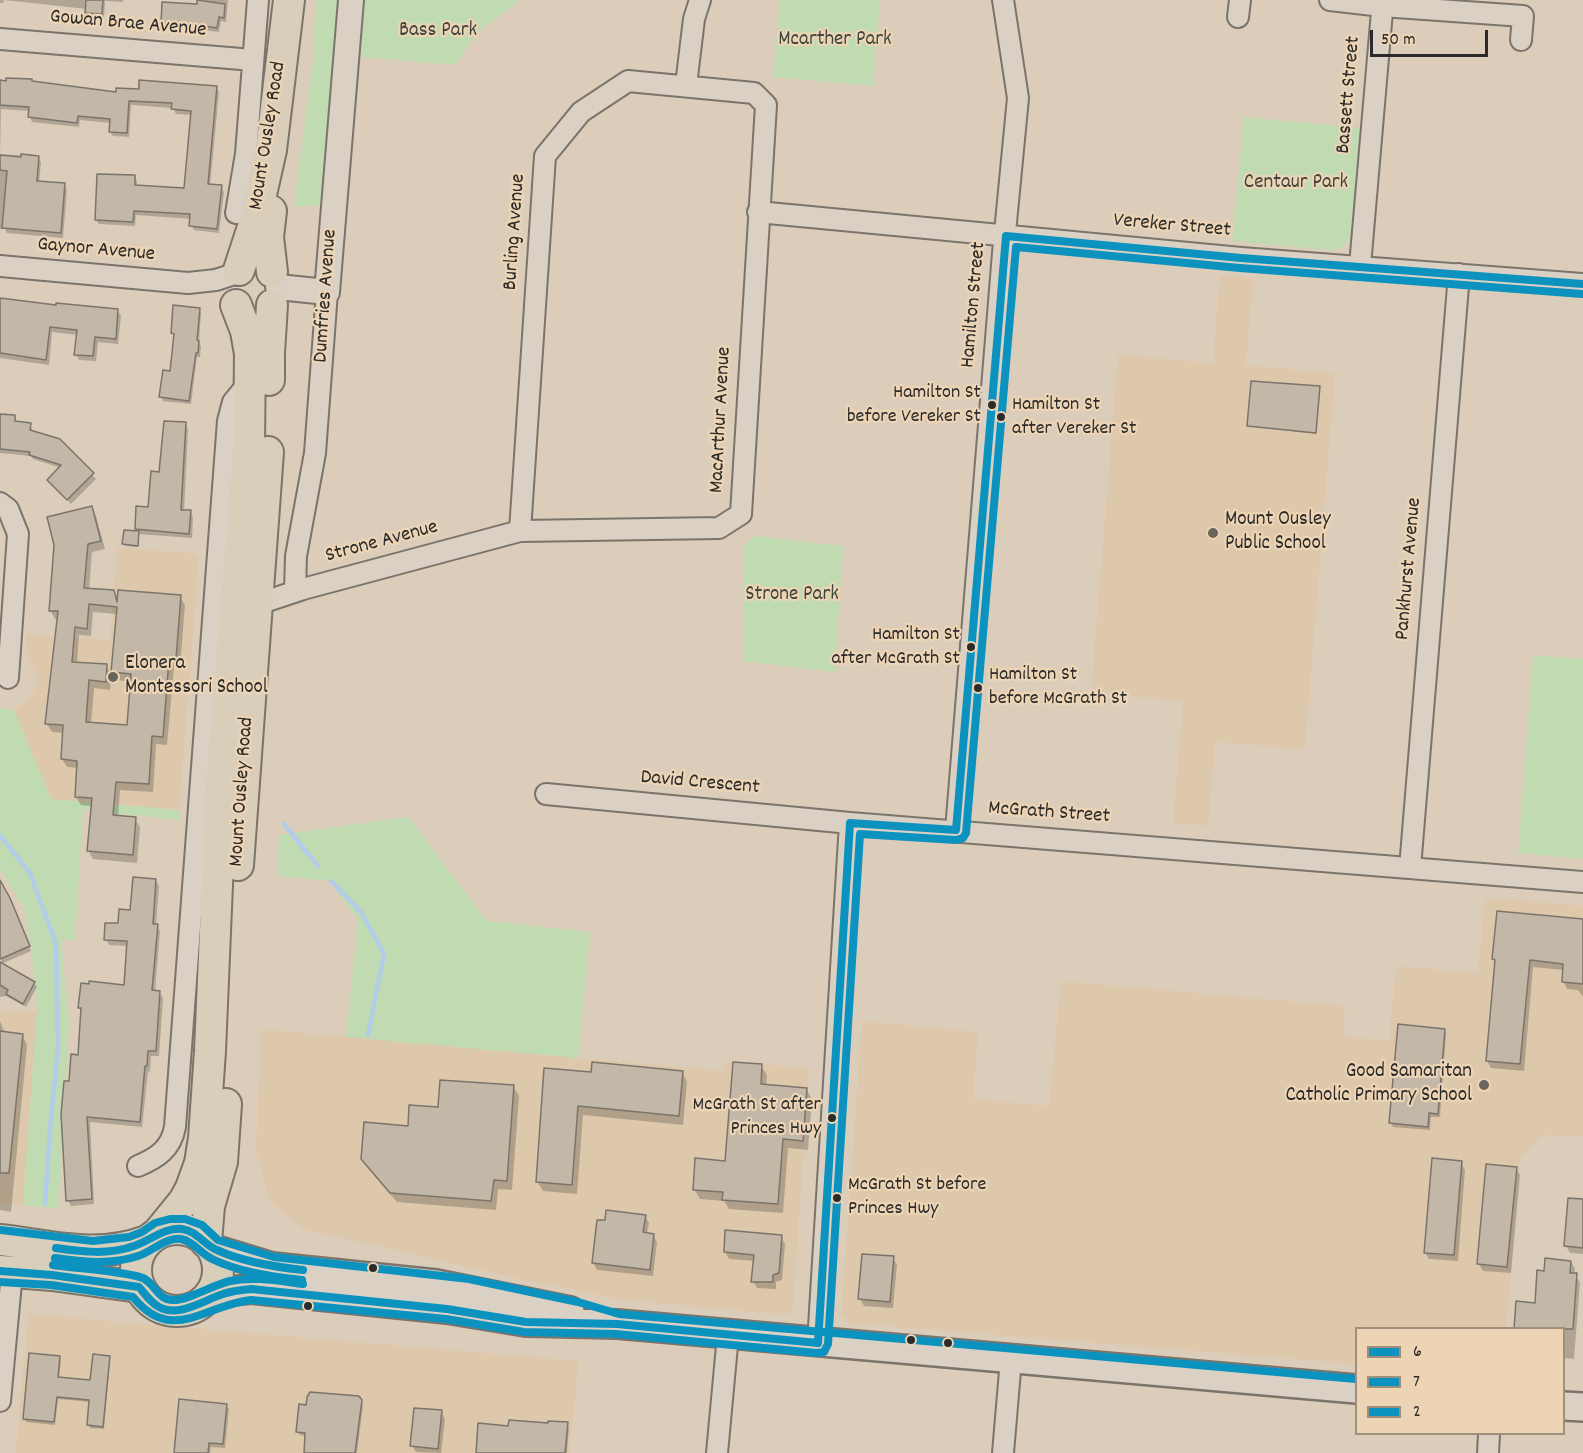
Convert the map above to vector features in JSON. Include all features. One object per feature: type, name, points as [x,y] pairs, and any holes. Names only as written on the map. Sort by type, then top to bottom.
[{"type":"main road","name":"Mount Ousley Road","points":[[153,1237],[184,1201],[198,1169],[204,1138],[221,789],[249,443],[251,380],[249,343],[235,287],[255,221],[269,159],[289,0]]},
{"type":"main road","name":"Mount Ousley Road","points":[[210,1245],[209,1206],[220,1173],[224,1149],[244,756],[258,604],[269,436],[269,353],[274,288],[268,237],[290,112],[296,0]]},
{"type":"main road","points":[[250,264],[258,265],[274,288],[261,312],[254,313],[241,309],[235,287],[250,264]]},
{"type":"main road","points":[[0,1240],[93,1252],[132,1247],[172,1229],[184,1229],[196,1234],[210,1245],[272,1267],[468,1289],[576,1312],[617,1324]]},
{"type":"main road","points":[[153,1237],[140,1251],[136,1263],[136,1275],[146,1297],[157,1306],[169,1310],[182,1311],[230,1292],[251,1289],[447,1309],[526,1322],[617,1324],[1355,1389]]},
{"type":"main road","points":[[203,1301],[212,1291],[217,1278],[217,1265],[210,1245]]},
{"type":"main road","points":[[6,1271],[140,1287]]},
{"type":"main road","points":[[1565,1406],[1583,1407]]},
{"type":"street","name":"Mount Ousley Road","points":[[236,213],[246,154],[258,0]]},
{"type":"street","name":"Dumfries Avenue","points":[[295,591],[296,556],[315,453],[351,0]]},
{"type":"street","points":[[686,85],[694,19],[700,0]]},
{"type":"street","name":"Hamilton Street","points":[[956,830],[1018,98],[1003,0]]},
{"type":"street","points":[[1330,0],[1524,8],[1521,40]]},
{"type":"street","name":"Bassett Street","points":[[1360,266],[1383,3]]},
{"type":"street","name":"Gowan Brae Avenue","points":[[0,39],[253,60]]},
{"type":"street","name":"Burling Avenue","points":[[520,531],[545,156],[581,112],[628,81],[754,93],[766,105],[758,212]]},
{"type":"street","name":"Vereker Street","points":[[758,212],[1241,258],[1583,284]]},
{"type":"street","name":"MacArthur Avenue","points":[[520,531],[718,528],[741,514],[758,212]]},
{"type":"street","name":"Gaynor Avenue","points":[[0,266],[188,283],[215,290],[235,287]]},
{"type":"street","name":"Pankhurst Avenue","points":[[1410,868],[1459,274]]},
{"type":"street","points":[[274,288],[327,292]]},
{"type":"street","name":"Mount Ousley Road","points":[[138,1166],[164,1152],[173,1137],[228,418],[236,396],[251,380]]},
{"type":"street","points":[[0,503],[8,509],[18,534],[8,678]]},
{"type":"street","name":"Strone Avenue","points":[[258,604],[295,591],[520,531]]},
{"type":"street","name":"David Crescent","points":[[546,794],[850,823]]},
{"type":"street","points":[[818,1342],[850,823]]},
{"type":"street","name":"McGrath Street","points":[[850,823],[1583,882]]},
{"type":"street","points":[[182,1024],[195,1041],[210,1051]]},
{"type":"street","points":[[0,1401],[6,1271]]},
{"type":"street","points":[[717,1453],[728,1335]]},
{"type":"street","points":[[1003,1453],[1011,1359]]},
{"type":"street","points":[[1488,1453],[1489,1435]]},
{"type":"shaded area","name":"Mount Ousley Public School","points":[[1220,275],[1253,278],[1246,365],[1335,373],[1305,749],[1215,742],[1208,826],[1173,823],[1183,701],[1091,693],[1118,355],[1213,363]]},
{"type":"shaded area","name":"Elonera Montessori School","points":[[117,547],[199,554],[179,810],[51,799],[14,710],[26,702],[35,689],[36,673],[26,650],[26,634],[110,640]]},
{"type":"shaded area","points":[[1485,897],[1583,906],[1583,1136],[1542,1135],[1520,1159],[1506,1327],[1355,1327],[1355,1364],[848,1323],[841,1314],[862,1021],[978,1032],[973,1099],[1049,1106],[1061,981],[1345,1006],[1343,1036],[1389,1041],[1396,966],[1478,973]]},
{"type":"shaded area","points":[[0,1009],[37,1012],[23,1205],[0,1204]]},
{"type":"shaded area","points":[[261,1029],[724,1071],[725,1061],[809,1068],[793,1310],[786,1315],[624,1300],[524,1280],[303,1229],[271,1203],[256,1152]]},
{"type":"shaded area","points":[[28,1314],[579,1361],[569,1453],[16,1453]]},
{"type":"green space","points":[[316,0],[339,0],[322,206],[294,206],[313,58]]},
{"type":"green space","name":"Bass Park","points":[[357,0],[521,0],[477,33],[455,65],[352,56]]},
{"type":"green space","name":"Mcarther Park","points":[[780,0],[880,0],[873,86],[773,77]]},
{"type":"green space","name":"Centaur Park","points":[[1244,117],[1360,128],[1350,239],[1342,248],[1329,250],[1232,241]]},
{"type":"green space","name":"Strone Park","points":[[753,536],[843,546],[835,672],[743,661],[744,547]]},
{"type":"green space","points":[[1533,655],[1583,659],[1583,859],[1518,853]]},
{"type":"green space","points":[[0,708],[14,710],[51,799],[179,810],[179,820],[83,810],[75,940],[61,940],[69,1020],[59,1209],[23,1205],[37,1009],[32,954],[24,908],[0,869]]},
{"type":"green space","points":[[408,817],[487,921],[590,932],[578,1058],[346,1037],[358,920],[329,881],[277,876],[279,835]]},
{"type":"building","points":[[86,0],[103,0],[102,14],[85,13]]},
{"type":"building","points":[[197,0],[225,4],[224,18],[219,17],[217,28],[176,22],[161,23],[162,2],[197,4]]},
{"type":"building","points":[[6,78],[32,79],[32,81],[116,92],[116,88],[139,89],[139,80],[217,86],[208,184],[222,185],[217,229],[189,226],[190,214],[134,211],[133,222],[95,220],[97,174],[135,175],[135,185],[184,188],[191,111],[171,109],[172,103],[129,101],[127,133],[109,132],[110,119],[78,116],[77,123],[28,117],[29,107],[0,105],[0,80],[6,81]]},
{"type":"building","points":[[21,154],[39,156],[37,181],[65,183],[61,233],[2,228],[7,171],[0,170],[0,155],[21,157]]},
{"type":"building","points":[[0,298],[118,309],[116,339],[95,337],[93,356],[74,355],[77,330],[50,327],[46,360],[0,353]]},
{"type":"building","points":[[173,305],[200,308],[198,353],[196,353],[189,401],[159,397],[163,370],[170,371],[174,334],[171,333]]},
{"type":"building","points":[[1251,381],[1320,386],[1316,433],[1247,426]]},
{"type":"building","points":[[0,414],[15,415],[15,421],[31,423],[30,430],[60,439],[94,473],[67,500],[47,480],[61,465],[29,455],[30,452],[0,449]]},
{"type":"building","points":[[164,421],[186,422],[181,510],[191,510],[189,534],[135,529],[136,506],[148,507],[151,471],[159,472]]},
{"type":"building","points":[[92,506],[101,541],[88,544],[84,588],[114,590],[117,602],[118,590],[181,595],[176,659],[169,659],[163,737],[152,736],[149,784],[116,782],[113,815],[136,817],[133,855],[87,851],[92,798],[75,797],[77,761],[61,759],[63,725],[45,724],[58,611],[49,611],[54,545],[47,517]],"holes":[[[89,604],[117,607],[111,672],[131,674],[127,725],[86,722],[89,680],[106,682],[107,664],[72,662],[75,627],[87,629]]]},
{"type":"building","points":[[124,530],[139,531],[138,546],[122,544]]},
{"type":"building","points":[[133,877],[156,879],[153,924],[158,924],[152,990],[160,991],[156,1051],[148,1051],[140,1122],[87,1117],[92,1199],[66,1201],[61,1114],[64,1081],[69,1081],[71,1054],[78,1055],[81,1008],[78,1008],[81,983],[89,984],[89,981],[124,985],[127,941],[104,940],[105,923],[118,923],[119,909],[130,910]]},
{"type":"building","points":[[0,880],[30,946],[0,959]]},
{"type":"building","points":[[1497,911],[1583,919],[1583,984],[1562,982],[1563,964],[1530,960],[1520,1064],[1486,1061]]},
{"type":"building","points":[[0,962],[35,982],[23,1004],[6,994],[8,990],[0,985]]},
{"type":"building","points":[[1398,1024],[1445,1029],[1438,1114],[1429,1113],[1428,1127],[1389,1123]]},
{"type":"building","points":[[0,1031],[23,1034],[9,1173],[0,1173]]},
{"type":"building","points":[[592,1062],[683,1071],[679,1116],[578,1106],[572,1185],[536,1182],[544,1068],[591,1072]]},
{"type":"building","points":[[733,1062],[762,1064],[761,1084],[807,1088],[803,1141],[783,1139],[778,1204],[722,1200],[723,1192],[693,1190],[695,1158],[725,1161]]},
{"type":"building","points":[[440,1080],[514,1085],[507,1181],[494,1180],[491,1201],[390,1193],[361,1159],[364,1122],[408,1126],[409,1105],[438,1107]]},
{"type":"building","points":[[1432,1158],[1462,1161],[1454,1255],[1424,1253]]},
{"type":"building","points":[[1486,1164],[1517,1167],[1507,1267],[1477,1264]]},
{"type":"building","points":[[1568,1198],[1583,1199],[1583,1248],[1564,1246]]},
{"type":"building","points":[[606,1210],[646,1215],[643,1232],[654,1234],[650,1270],[592,1263],[597,1220],[605,1220]]},
{"type":"building","points":[[725,1230],[782,1235],[779,1273],[773,1275],[773,1282],[751,1282],[754,1255],[724,1252]]},
{"type":"building","points":[[862,1254],[894,1256],[890,1302],[858,1299]]},
{"type":"building","points":[[1545,1258],[1571,1261],[1570,1273],[1577,1273],[1573,1329],[1514,1327],[1516,1301],[1535,1303],[1537,1270],[1544,1271]]},
{"type":"building","points":[[29,1353],[60,1356],[58,1377],[90,1380],[93,1354],[110,1356],[103,1427],[87,1425],[89,1400],[57,1397],[54,1422],[23,1419]]},
{"type":"building","points":[[310,1392],[359,1396],[362,1400],[355,1453],[304,1453],[305,1433],[296,1432],[299,1404],[306,1405]]},
{"type":"building","points":[[179,1399],[227,1404],[223,1444],[209,1443],[208,1453],[174,1453]]},
{"type":"building","points":[[414,1408],[442,1410],[438,1449],[410,1446]]},
{"type":"building","points":[[509,1420],[568,1422],[565,1453],[476,1453],[478,1423],[508,1426]]},
{"type":"waterway","points":[[284,824],[318,866]]},
{"type":"waterway","points":[[0,836],[30,873],[56,944],[58,1048],[45,1204]]},
{"type":"waterway","points":[[331,881],[361,912],[384,954],[368,1035]]},
{"type":"transit line","name":"6","points":[[0,1271],[52,1275],[139,1287],[153,1303],[167,1310],[183,1309],[226,1293],[251,1289],[447,1309],[526,1322],[617,1324],[818,1343],[850,823],[956,830],[1006,236],[1241,258],[1583,284]]},
{"type":"transit line","name":"7","points":[[0,1282],[51,1285],[133,1297],[147,1311],[161,1318],[175,1320],[251,1300],[446,1319],[524,1332],[616,1334],[824,1352],[828,1344],[860,834],[956,840],[963,838],[966,833],[1016,247],[1240,268],[1582,294]]},
{"type":"transit line","name":"2","points":[[1,1230],[93,1241],[129,1237],[155,1223],[170,1219],[185,1219],[202,1225],[218,1240],[274,1257],[469,1279],[578,1302],[619,1314],[1355,1379]]},
{"type":"transit line","name":"6","points":[[56,1248],[115,1251],[140,1244],[169,1230],[182,1229],[192,1232],[212,1248],[237,1258],[270,1266],[303,1270]]},
{"type":"transit line","name":"7","points":[[55,1258],[117,1261],[143,1254],[164,1242],[181,1239],[189,1242],[212,1259],[232,1267],[268,1276],[302,1280]]},
{"type":"transit line","name":"2","points":[[53,1265],[140,1277],[149,1282],[163,1297],[173,1300],[187,1298],[230,1281],[248,1279],[303,1284]]},
{"type":"place","name":"Hamilton St before Vereker St","points":[[992,405]]},
{"type":"place","name":"Hamilton St after Vereker St","points":[[1001,417]]},
{"type":"place","name":"Mount Ousley Public School","points":[[1213,533]]},
{"type":"place","name":"Hamilton St after McGrath St","points":[[971,647]]},
{"type":"place","name":"Elonera Montessori School","points":[[113,677]]},
{"type":"place","name":"Hamilton St before McGrath St","points":[[978,688]]},
{"type":"place","name":"Good Samaritan Catholic Primary School","points":[[1484,1085]]},
{"type":"place","name":"McGrath St after Princes Hwy","points":[[832,1118]]},
{"type":"place","name":"McGrath St before Princes Hwy","points":[[837,1198]]}]
